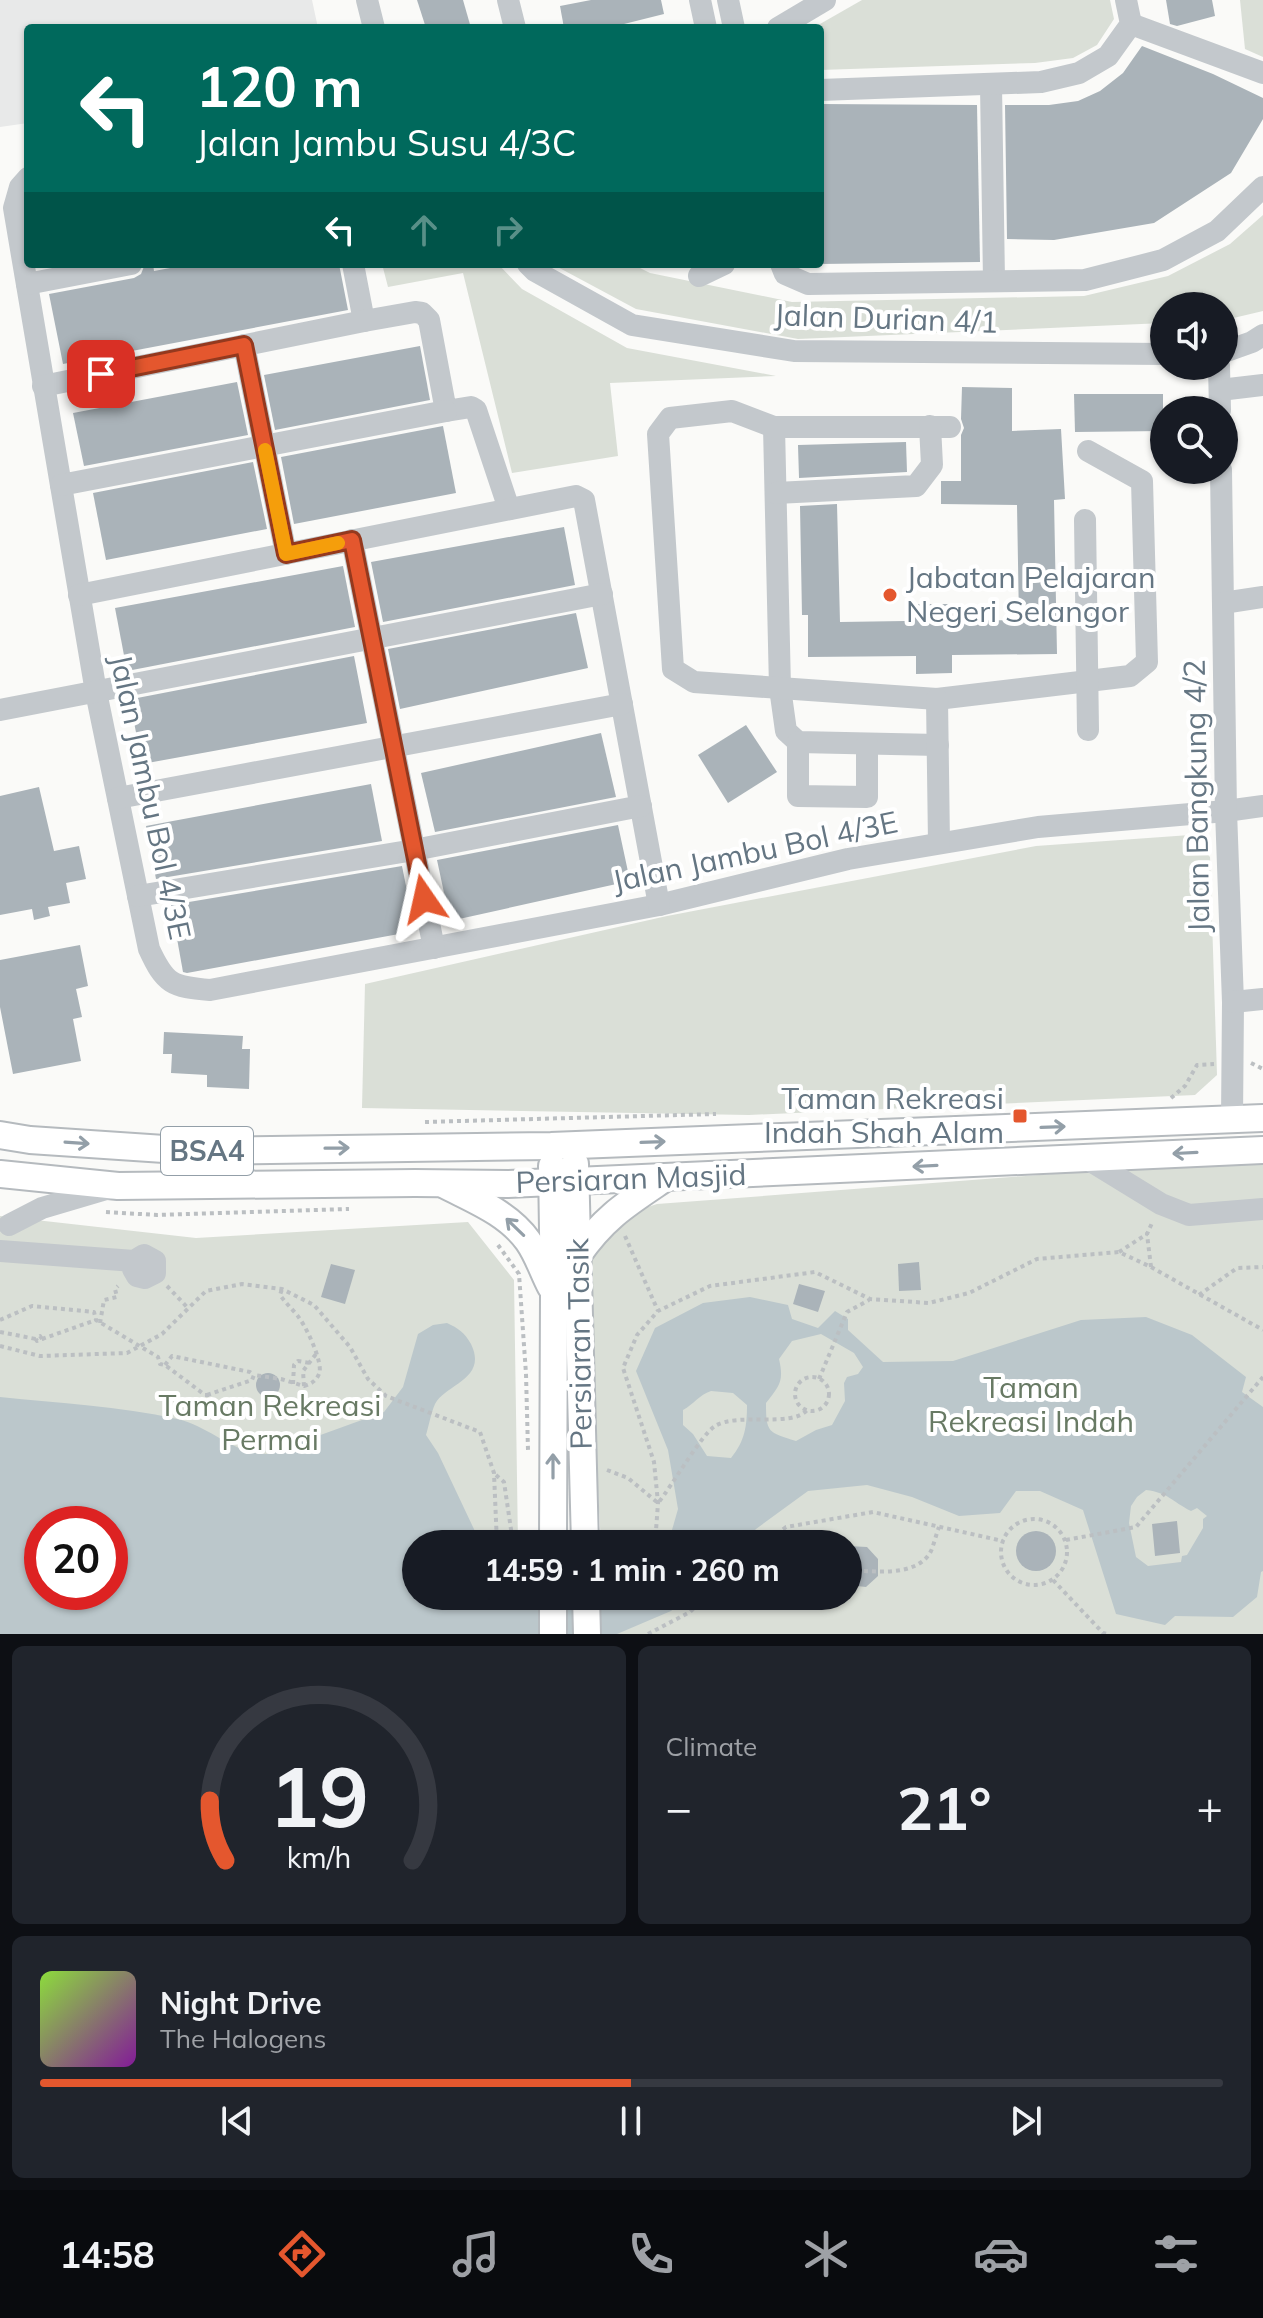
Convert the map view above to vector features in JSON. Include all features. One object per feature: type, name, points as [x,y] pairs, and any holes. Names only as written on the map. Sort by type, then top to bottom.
[{"type":"main road","name":"Persiaran Masjid","points":[[0,1135],[30,1140],[194,1151],[563,1145],[1263,1118]]},
{"type":"main road","name":"Persiaran Tasik","points":[[553,1530],[554,1294],[564,1182],[563,1145]]},
{"type":"main road","name":"Persiaran Masjid","points":[[0,1174],[118,1186],[508,1184],[1263,1150]]},
{"type":"main road","points":[[578,1255],[614,1212],[665,1178]]},
{"type":"main road","name":"Persiaran Tasik","points":[[564,1182],[578,1255],[585,1530]]},
{"type":"main road","points":[[441,1183],[513,1224],[529,1243],[554,1294]]},
{"type":"main road","points":[[553,1610],[553,1634]]},
{"type":"main road","points":[[586,1610],[587,1634]]},
{"type":"street","points":[[367,0],[373,24]]},
{"type":"street","points":[[508,0],[514,24]]},
{"type":"street","points":[[700,0],[705,24]]},
{"type":"street","points":[[728,0],[733,24]]},
{"type":"street","points":[[785,24],[825,0]]},
{"type":"street","points":[[824,90],[1041,82],[1079,73],[1108,56],[1131,24],[1126,0]]},
{"type":"street","points":[[1131,24],[1263,73]]},
{"type":"street","points":[[991,85],[994,281]]},
{"type":"street","name":"Jalan Jambu Bol 4/3E","points":[[24,182],[14,208],[24,266]]},
{"type":"street","points":[[783,269],[808,284],[1085,280],[1163,260],[1217,231],[1263,187]]},
{"type":"street","name":"Jalan Jambu Bol 4/3E","points":[[24,268],[96,692],[149,949],[159,971],[180,988],[210,990],[434,948],[659,905],[848,859],[939,843],[1038,827],[1263,806]]},
{"type":"street","points":[[27,284],[110,268]]},
{"type":"street","points":[[354,268],[364,321]]},
{"type":"street","name":"Jalan Durian 4/1","points":[[532,268],[632,325],[794,351],[1150,354]]},
{"type":"street","points":[[699,276],[716,268]]},
{"type":"street","points":[[43,386],[415,312],[422,313],[429,320],[446,411]]},
{"type":"street","points":[[1238,347],[1263,335]]},
{"type":"street","points":[[244,345],[286,554]]},
{"type":"street","points":[[1231,396],[1263,385]]},
{"type":"street","points":[[61,485],[471,407],[481,418],[509,509]]},
{"type":"street","points":[[776,493],[916,486],[932,465],[940,426],[774,427],[732,411],[670,418],[658,434],[673,669],[694,682],[937,699],[1130,676],[1147,662],[1142,481],[1088,451]]},
{"type":"street","points":[[774,427],[780,688],[786,731],[798,742],[938,745]]},
{"type":"street","name":"Jalan Bangkung 4/2","points":[[1221,484],[1226,811],[1233,1002],[1232,1120]]},
{"type":"street","points":[[79,595],[576,496],[584,500],[659,905]]},
{"type":"street","points":[[1085,520],[1088,730]]},
{"type":"street","points":[[352,540],[434,948]]},
{"type":"street","points":[[0,710],[602,594]]},
{"type":"street","points":[[1223,603],[1263,597]]},
{"type":"street","points":[[937,699],[939,843]]},
{"type":"street","points":[[118,798],[622,704]]},
{"type":"street","points":[[798,742],[798,796],[867,797],[867,744]]},
{"type":"street","points":[[138,896],[414,850],[641,806]]},
{"type":"street","points":[[1233,1002],[1263,999]]},
{"type":"street","points":[[1086,1158],[1161,1204],[1189,1215],[1263,1209]]},
{"type":"street","points":[[118,1186],[5,1221],[4,1252],[134,1261],[140,1255],[152,1258],[156,1264],[155,1273]]},
{"type":"path","points":[[1168,1101],[1185,1086],[1197,1065],[1254,1064],[1263,1069]]},
{"type":"path","points":[[415,1123],[729,1114]]},
{"type":"path","points":[[1151,1267],[1147,1234],[1161,1204]]},
{"type":"path","points":[[98,1211],[157,1215],[355,1209]]},
{"type":"path","points":[[614,1212],[658,1311]]},
{"type":"path","points":[[656,1530],[658,1503],[654,1462],[623,1368],[637,1335],[658,1311],[710,1286],[815,1272],[870,1299],[929,1303],[969,1293],[1037,1259],[1119,1252],[1147,1234]]},
{"type":"path","points":[[498,1245],[519,1274],[528,1451]]},
{"type":"path","points":[[1119,1252],[1263,1330]]},
{"type":"path","points":[[1199,1295],[1237,1268],[1263,1267]]},
{"type":"path","points":[[155,1273],[187,1307]]},
{"type":"path","points":[[0,1346],[40,1356],[127,1353],[162,1334],[206,1291],[242,1284],[282,1289],[314,1305],[350,1347],[368,1379],[386,1396],[480,1432],[494,1473],[496,1530]]},
{"type":"path","points":[[98,1321],[104,1300],[117,1297],[115,1289]]},
{"type":"path","points":[[165,1365],[172,1356],[304,1386],[314,1381],[320,1373],[320,1364],[299,1316],[280,1295],[282,1289]]},
{"type":"path","points":[[819,1379],[847,1312],[870,1299]]},
{"type":"path","points":[[0,1320],[32,1306],[94,1312],[98,1321],[158,1357],[160,1364],[206,1395],[252,1376]]},
{"type":"path","points":[[0,1332],[39,1339],[98,1321]]},
{"type":"path","points":[[304,1386],[303,1371],[316,1354]]},
{"type":"path","points":[[293,1384],[294,1365],[298,1361],[310,1363]]},
{"type":"path","points":[[658,1503],[715,1426],[734,1420],[797,1418],[807,1410],[816,1410],[827,1402],[828,1389],[819,1379],[809,1377],[797,1385],[796,1399],[807,1410]]},
{"type":"path","points":[[1066,1540],[1136,1527],[1263,1377]]},
{"type":"path","points":[[583,1461],[628,1478],[658,1503]]},
{"type":"path","points":[[494,1473],[504,1482],[511,1530]]},
{"type":"path","points":[[782,1530],[873,1512],[1003,1541]]},
{"type":"path","points":[[1030,1518],[1041,1519],[1060,1530],[1066,1540],[1066,1562],[1053,1579],[1043,1584],[1022,1583],[1012,1577],[1006,1568],[1002,1558],[1003,1541],[1019,1522],[1030,1518]]},
{"type":"path","points":[[862,1570],[909,1568],[922,1562],[930,1553],[939,1527]]},
{"type":"path","points":[[1053,1579],[1103,1633],[1108,1634]]},
{"type":"path","points":[[648,1634],[692,1610]]},
{"type":"shaded area","points":[[0,0],[312,0],[317,24],[24,24],[24,124],[0,127]]},
{"type":"shaded area","points":[[750,1297],[788,1305],[792,1319],[818,1328],[835,1311],[848,1319],[848,1330],[883,1362],[953,1361],[1081,1320],[1146,1317],[1192,1335],[1246,1377],[1242,1392],[1263,1407],[1263,1571],[1257,1597],[1233,1617],[1175,1616],[1165,1625],[1116,1614],[1083,1510],[1040,1491],[1016,1491],[1000,1513],[959,1516],[912,1497],[867,1485],[808,1491],[755,1530],[672,1530],[678,1509],[668,1450],[636,1371],[655,1328],[703,1303]],"holes":[[[821,1334],[854,1353],[863,1367],[858,1374],[847,1377],[844,1383],[845,1401],[832,1425],[796,1441],[770,1430],[766,1403],[780,1382],[779,1359],[792,1341]],[[711,1391],[733,1393],[747,1405],[744,1433],[731,1458],[707,1456],[683,1425],[683,1410]],[[1146,1490],[1165,1495],[1191,1511],[1197,1508],[1207,1516],[1203,1519],[1203,1528],[1187,1555],[1182,1556],[1181,1562],[1148,1566],[1136,1557],[1129,1523],[1131,1506]]]},
{"type":"shaded area","points":[[447,1323],[464,1334],[475,1356],[470,1373],[435,1404],[426,1435],[438,1453],[474,1530],[402,1530],[402,1610],[672,1610],[617,1634],[0,1634],[0,1397],[111,1408],[177,1419],[244,1450],[268,1454],[384,1412],[403,1387],[418,1334],[433,1325]]},
{"type":"green space","points":[[862,0],[1110,0],[1114,19],[1097,45],[1073,58],[1035,63],[824,70],[824,24],[820,24]]},
{"type":"green space","points":[[1240,0],[1263,0],[1263,57],[1245,49]]},
{"type":"green space","points":[[1263,215],[1263,311],[1238,317],[1238,292],[1150,292],[1150,324],[798,339],[636,309],[559,268],[640,268],[650,273],[792,302],[1084,296],[1168,276],[1230,244]]},
{"type":"green space","points":[[383,268],[502,268],[522,289],[627,348],[776,376],[610,383],[618,456],[512,473],[463,273],[388,287]]},
{"type":"green space","points":[[1190,835],[1210,857],[1217,1075],[1195,1095],[749,1115],[362,1108],[365,984],[667,916],[1036,846]]},
{"type":"green space","name":"Taman Rekreasi Indah","points":[[1263,1158],[1263,1634],[606,1634],[605,1610],[862,1610],[862,1530],[600,1530],[585,1262],[621,1216],[657,1204]]},
{"type":"green space","name":"Taman Rekreasi Permai","points":[[0,1216],[196,1238],[468,1222],[514,1280],[518,1530],[402,1530],[402,1610],[518,1610],[519,1634],[0,1634]]},
{"type":"building","points":[[417,0],[463,0],[470,24],[425,24]]},
{"type":"building","points":[[591,0],[661,0],[664,14],[624,24],[563,24],[560,6]]},
{"type":"building","points":[[1166,0],[1212,0],[1215,16],[1177,26],[1170,24]]},
{"type":"building","points":[[1142,46],[1263,98],[1263,119],[1231,173],[1154,223],[1054,240],[1007,239],[1005,105],[1049,105],[1078,101],[1100,91],[1123,73]]},
{"type":"building","points":[[824,104],[977,105],[980,262],[824,264]]},
{"type":"building","points":[[143,268],[154,268],[154,271],[170,268],[340,268],[348,310],[63,364],[49,294],[134,278]]},
{"type":"building","points":[[420,346],[430,400],[275,430],[264,375]]},
{"type":"building","points":[[237,382],[248,435],[84,466],[73,413]]},
{"type":"building","points":[[962,387],[1012,388],[1012,431],[1061,429],[1065,499],[1054,500],[1057,654],[952,655],[952,673],[916,674],[916,656],[808,657],[808,615],[802,615],[800,506],[837,504],[840,622],[905,621],[905,604],[952,604],[953,621],[1019,620],[1017,505],[941,504],[941,481],[961,481],[961,435],[964,428],[961,419]]},
{"type":"building","points":[[1074,394],[1163,394],[1150,396],[1150,431],[1075,432]]},
{"type":"building","points":[[443,426],[456,493],[294,524],[281,457]]},
{"type":"building","points":[[906,442],[907,472],[799,478],[798,445]]},
{"type":"building","points":[[253,462],[267,529],[106,560],[93,493]]},
{"type":"building","points":[[564,527],[575,585],[383,622],[371,562]]},
{"type":"building","points":[[343,566],[355,627],[127,671],[115,608]]},
{"type":"building","points":[[576,613],[588,668],[400,709],[388,649]]},
{"type":"building","points":[[354,656],[367,723],[142,764],[132,699]]},
{"type":"building","points":[[746,725],[777,772],[728,803],[698,755]]},
{"type":"building","points":[[601,733],[616,797],[435,832],[421,773]]},
{"type":"building","points":[[371,784],[382,841],[156,879],[146,826]]},
{"type":"building","points":[[39,787],[54,851],[79,846],[86,879],[66,883],[70,903],[48,907],[50,916],[34,920],[32,909],[0,915],[0,796]]},
{"type":"building","points":[[618,825],[630,881],[450,921],[437,860]]},
{"type":"building","points":[[402,866],[415,931],[183,972],[171,905]]},
{"type":"building","points":[[80,945],[88,986],[76,989],[82,1017],[73,1019],[81,1061],[13,1074],[0,1007],[0,960]]},
{"type":"building","points":[[164,1032],[243,1036],[242,1049],[250,1049],[249,1089],[207,1087],[207,1075],[171,1073],[172,1054],[163,1054]]},
{"type":"building","points":[[919,1262],[921,1290],[899,1291],[898,1264]]},
{"type":"building","points":[[331,1264],[355,1270],[345,1304],[321,1297]]},
{"type":"building","points":[[799,1284],[825,1291],[818,1312],[793,1304]]},
{"type":"building","points":[[268,1373],[277,1376],[280,1385],[277,1394],[268,1397],[259,1394],[256,1385],[259,1376]]},
{"type":"building","points":[[1177,1521],[1180,1553],[1155,1556],[1152,1524]]},
{"type":"building","points":[[1036,1531],[1050,1537],[1056,1551],[1050,1565],[1036,1571],[1022,1565],[1016,1551],[1022,1537]]},
{"type":"building","points":[[862,1547],[867,1547],[878,1559],[878,1576],[866,1587],[862,1587]]},
{"type":"slow traffic","points":[[265,450],[286,554],[338,543]]},
{"type":"place","name":"Jabatan Pelajaran Negeri Selangor","points":[[890,595]]},
{"type":"place","name":"Taman Rekreasi Indah Shah Alam","points":[[1020,1116]]},
{"type":"route","points":[[101,374],[244,345],[286,554],[352,540],[424,899]]}]
